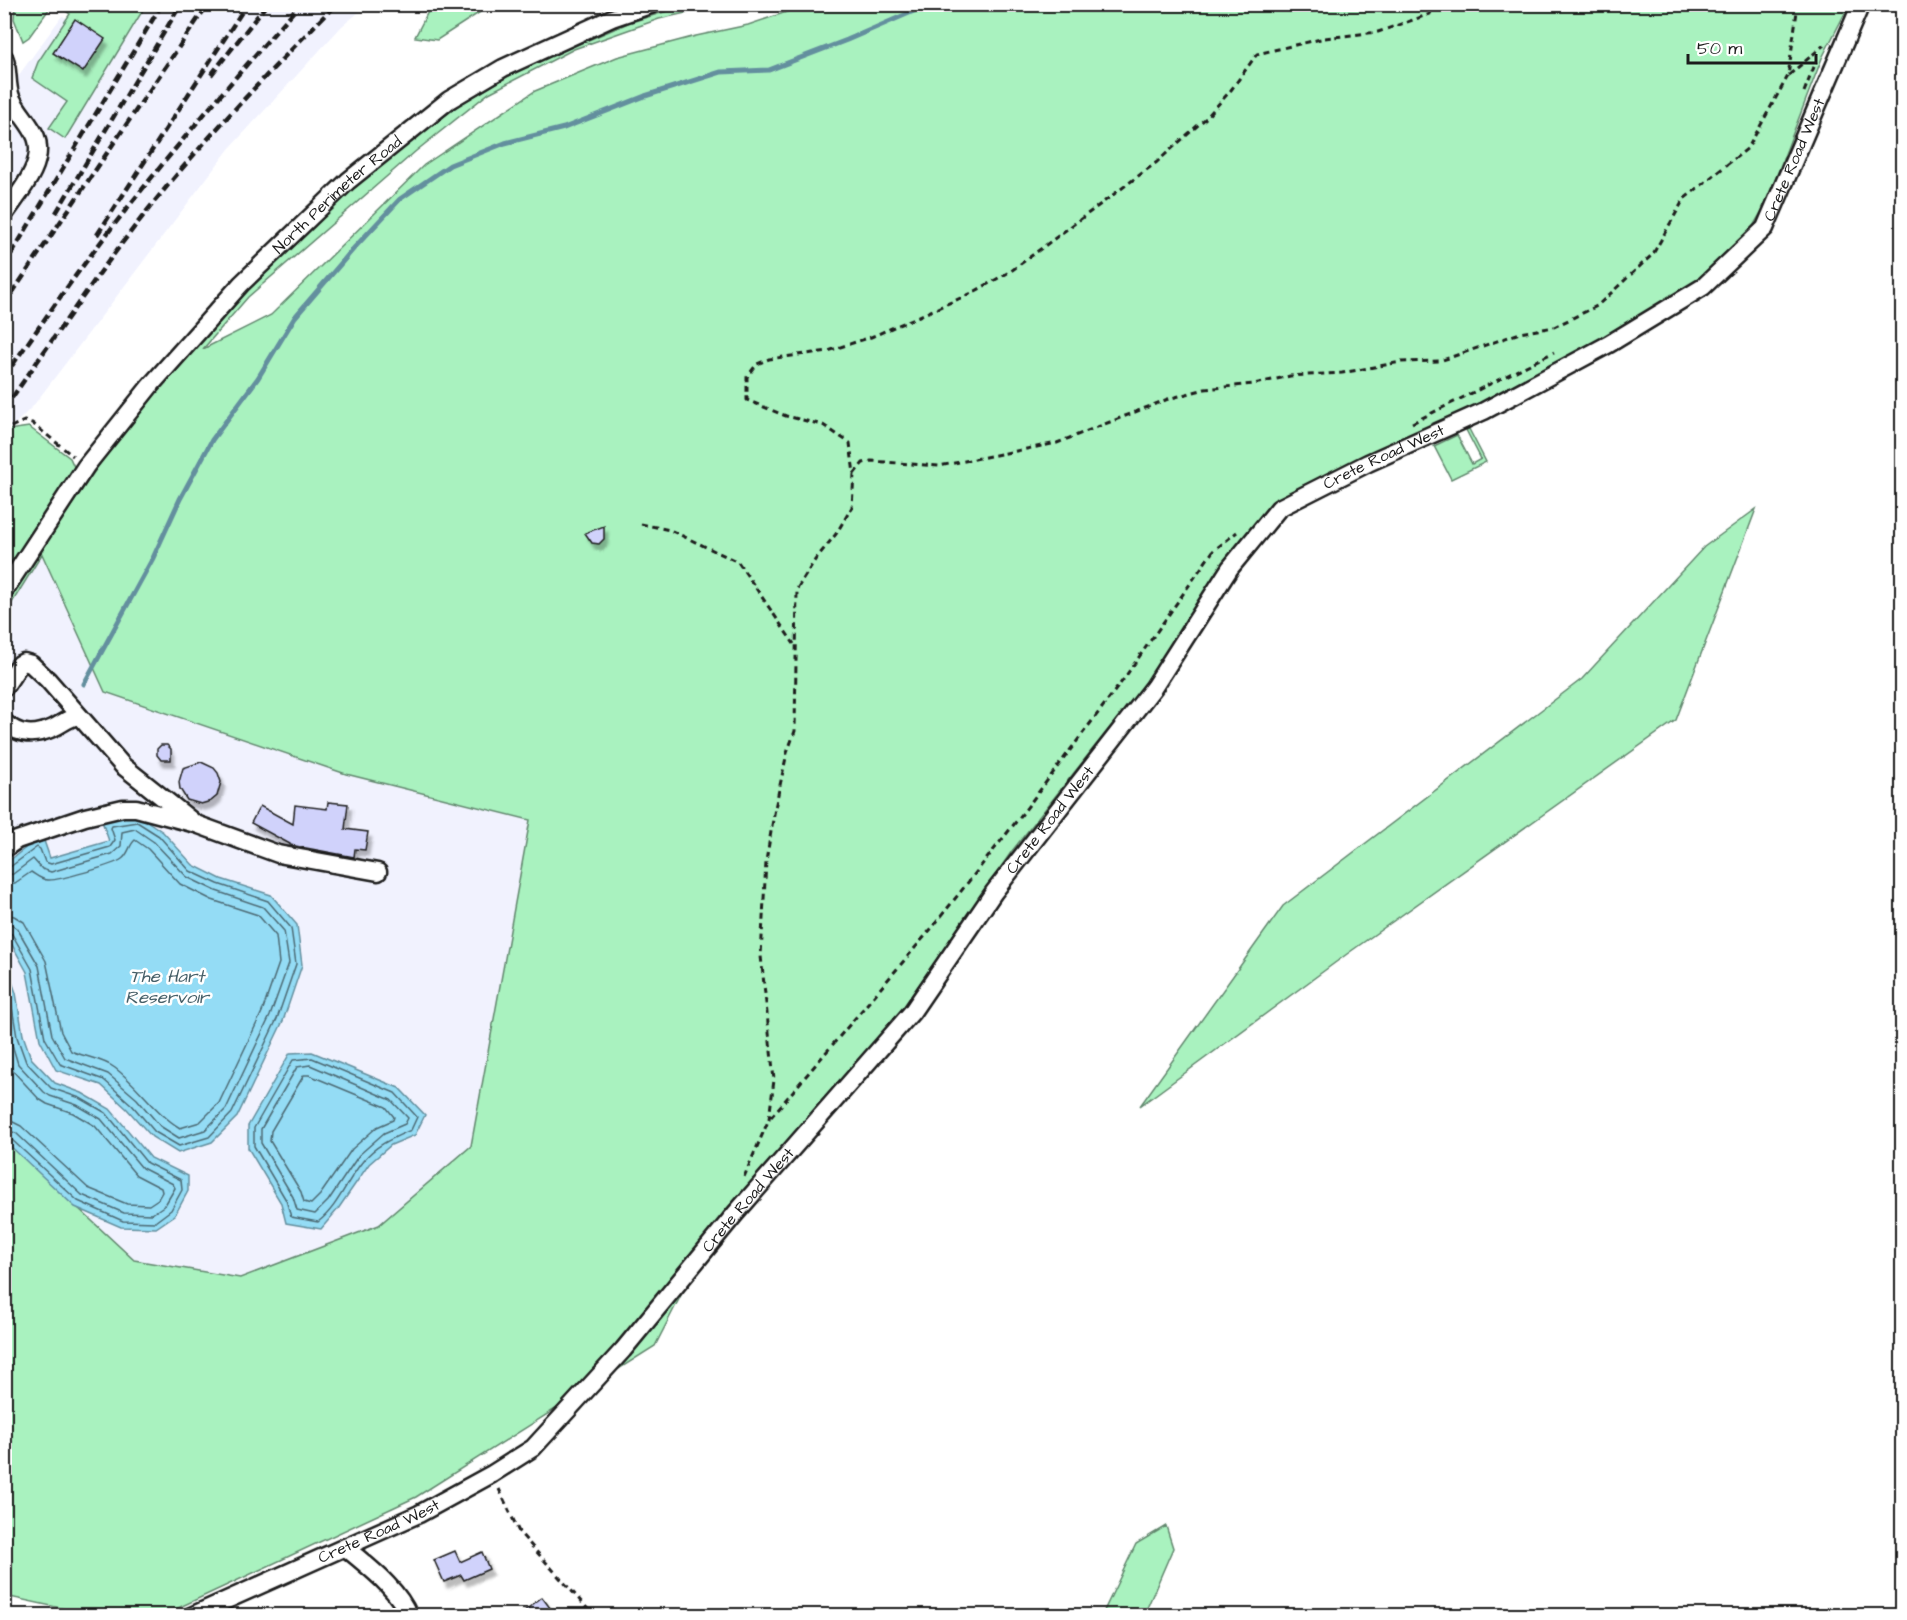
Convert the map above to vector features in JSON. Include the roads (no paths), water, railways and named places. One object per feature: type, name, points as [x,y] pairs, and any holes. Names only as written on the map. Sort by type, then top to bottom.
[{"type":"street","name":"North Perimeter Road","points":[[4,591],[86,466],[150,386],[241,284],[340,189],[449,100],[503,68],[612,18],[653,4]]},
{"type":"street","name":"Crete Road West","points":[[189,1611],[420,1514],[533,1448],[623,1350],[735,1214],[912,1012],[994,892],[1154,687],[1230,568],[1280,508],[1368,463],[1484,411],[1609,344],[1703,287],[1765,228],[1861,4]]},
{"type":"street","points":[[4,57],[8,65],[10,96],[36,137],[38,148],[38,157],[32,174],[4,215]]},
{"type":"street","points":[[4,688],[20,664],[24,662],[31,664],[48,680],[123,766],[196,824]]},
{"type":"street","points":[[4,722],[18,733],[26,734],[52,728],[72,717],[79,716]]},
{"type":"street","points":[[4,849],[17,840],[74,821],[123,808],[136,808],[196,824],[278,854],[378,872]]},
{"type":"street","points":[[345,1547],[396,1594],[409,1616]]},
{"type":"water","name":"The Hart Reservoir","points":[[138,815],[163,832],[193,865],[221,879],[271,895],[297,925],[302,965],[283,1021],[237,1117],[212,1142],[178,1153],[152,1137],[101,1085],[56,1070],[40,1040],[27,972],[5,932],[5,864],[42,835],[50,858],[109,841],[102,821]]},
{"type":"water","points":[[5,962],[16,993],[23,1035],[31,1058],[55,1083],[82,1093],[110,1109],[151,1158],[188,1176],[188,1191],[175,1215],[156,1228],[121,1227],[75,1207],[5,1141]]},
{"type":"water","points":[[312,1052],[399,1088],[425,1115],[415,1135],[391,1145],[369,1164],[321,1229],[286,1223],[281,1203],[248,1148],[248,1126],[290,1053]]},
{"type":"waterway","points":[[84,684],[153,558],[180,499],[212,440],[258,378],[295,317],[400,199],[450,165],[505,143],[564,128],[645,96],[721,72],[769,70],[847,40],[930,4]]},
{"type":"railway","points":[[4,266],[162,4]]},
{"type":"railway","points":[[56,213],[181,4]]},
{"type":"railway","points":[[4,305],[208,4]]},
{"type":"railway","points":[[97,235],[247,4]]},
{"type":"railway","points":[[211,75],[267,4]]},
{"type":"railway","points":[[4,377],[121,216],[196,124],[300,4]]},
{"type":"railway","points":[[4,409],[72,311],[165,188],[236,107],[336,4]]}]
